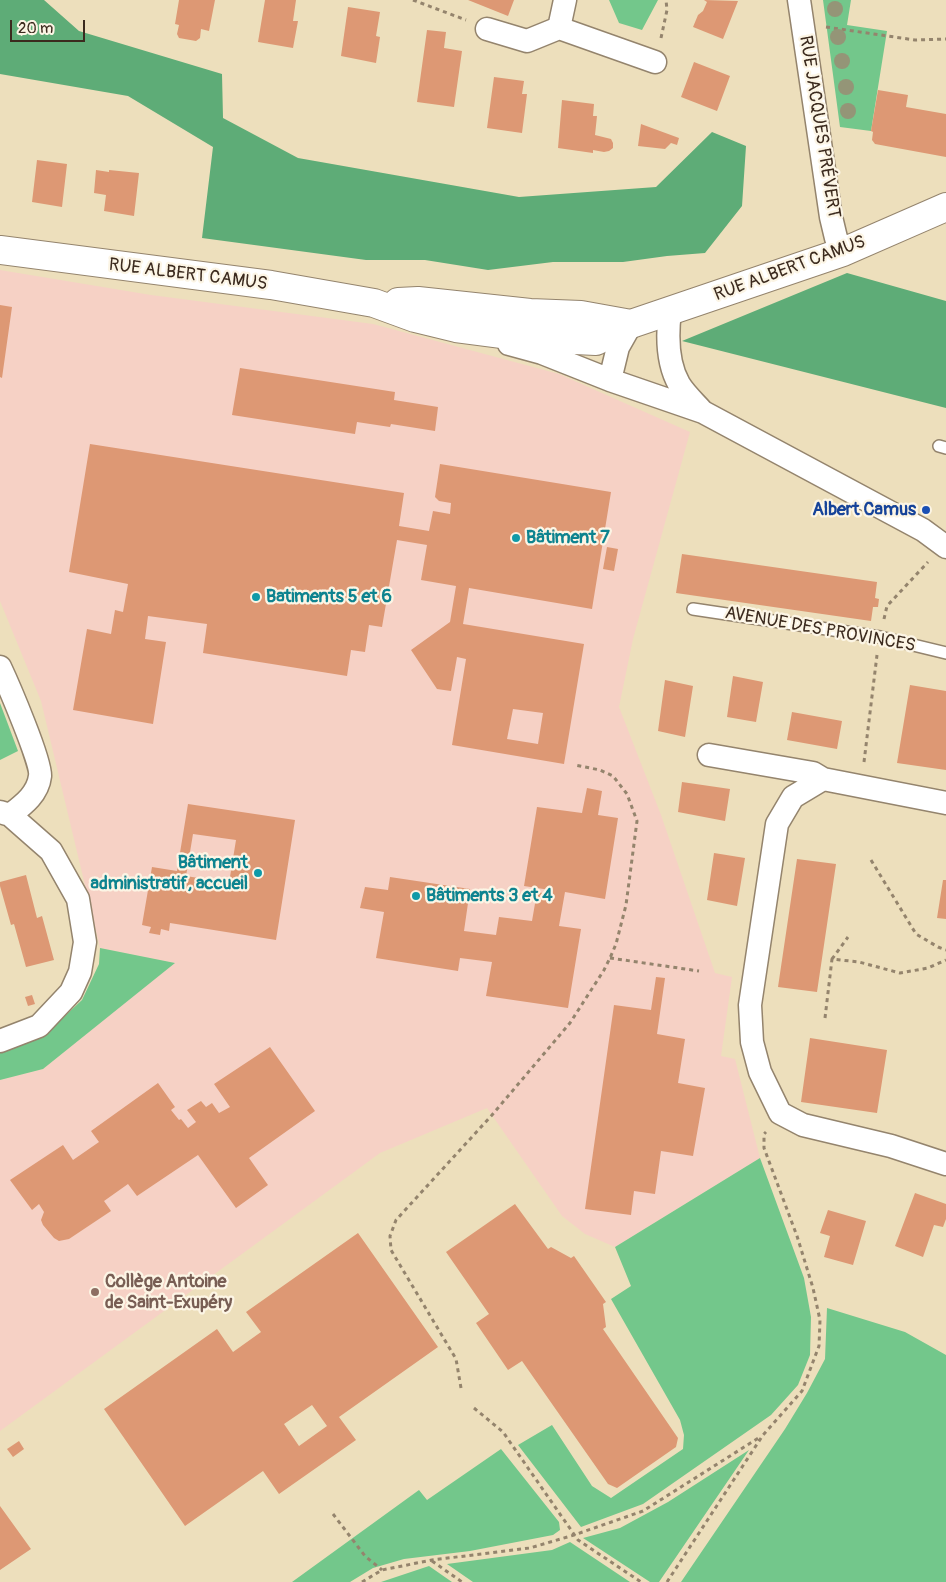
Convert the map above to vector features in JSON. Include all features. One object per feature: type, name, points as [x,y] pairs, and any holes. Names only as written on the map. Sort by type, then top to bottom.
[{"type":"street","points":[[559,28],[565,0]]},
{"type":"street","name":"RUE JACQUES PRÉVERT","points":[[799,0],[831,217],[836,238],[843,252]]},
{"type":"street","points":[[487,29],[526,41],[559,28],[655,62]]},
{"type":"street","name":"RUE ALBERT CAMUS","points":[[0,250],[271,285],[374,303],[415,318],[456,328],[533,338],[596,340],[631,324],[843,252],[946,207]]},
{"type":"street","name":"RUE ALBERT CAMUS","points":[[374,303],[418,301],[530,314],[581,315],[631,324]]},
{"type":"street","points":[[670,311],[668,332],[673,371],[680,386],[703,412]]},
{"type":"street","points":[[610,380],[618,347],[631,324]]},
{"type":"street","points":[[456,328],[542,353],[610,380],[703,412],[923,530],[946,547]]},
{"type":"street","points":[[0,667],[35,754],[40,775],[35,790],[24,804],[5,813],[51,851],[78,899],[85,942],[80,972],[71,992],[39,1026],[0,1041]]},
{"type":"street","points":[[709,755],[813,773],[823,779],[946,803]]},
{"type":"street","points":[[823,779],[793,798],[777,824],[750,1005],[752,1042],[760,1072],[780,1113],[803,1125],[891,1146],[946,1164]]},
{"type":"lane","name":"AVENUE DES PROVINCES","points":[[693,609],[880,637],[946,653]]},
{"type":"path","points":[[413,0],[487,29]]},
{"type":"path","points":[[655,62],[667,10],[666,0]]},
{"type":"path","points":[[803,23],[914,40],[946,39]]},
{"type":"path","points":[[461,1388],[456,1359],[391,1250],[390,1236],[396,1220],[492,1115],[570,1023],[610,958],[626,904],[638,821],[627,794],[613,776],[600,770],[575,765]]},
{"type":"path","points":[[871,860],[916,934],[946,950]]},
{"type":"path","points":[[825,1018],[832,959],[848,937]]},
{"type":"path","points":[[610,958],[699,971]]},
{"type":"path","points":[[832,959],[859,962],[900,973],[928,968],[946,960]]},
{"type":"path","points":[[667,1582],[763,1435],[802,1391],[819,1346],[820,1320],[813,1288],[797,1236],[764,1148],[764,1134],[780,1113]]},
{"type":"path","points":[[474,1408],[503,1432],[578,1540],[641,1582]]},
{"type":"path","points":[[362,1582],[382,1570],[432,1560],[530,1548],[643,1511],[763,1435]]},
{"type":"path","points":[[332,1514],[365,1556],[382,1570]]},
{"type":"path","points":[[432,1560],[462,1582]]},
{"type":"shaded area","points":[[0,270],[151,295],[373,324],[559,374],[690,432],[633,639],[619,707],[661,815],[715,973],[732,977],[721,1056],[735,1059],[760,1158],[615,1247],[585,1234],[562,1216],[487,1108],[380,1153],[0,1431],[0,1080],[43,1069],[174,963],[100,948],[41,701],[0,601]]},
{"type":"green space","points":[[0,0],[44,0],[79,31],[222,74],[223,118],[298,158],[519,197],[656,187],[712,132],[746,146],[742,206],[705,253],[623,262],[553,262],[488,270],[425,260],[366,260],[202,238],[213,147],[128,96],[0,74]]},
{"type":"green space","points":[[609,0],[658,0],[642,30],[619,23]]},
{"type":"green space","points":[[823,0],[851,0],[847,25],[887,31],[871,131],[840,127]]},
{"type":"green space","points":[[847,273],[946,301],[946,408],[682,341]]},
{"type":"green space","points":[[0,703],[18,751],[0,760]]},
{"type":"green space","points":[[100,948],[175,963],[43,1069],[0,1080],[0,1051],[53,1027],[82,1000],[99,964]]},
{"type":"green space","points":[[760,1158],[804,1278],[811,1317],[810,1355],[798,1385],[771,1415],[643,1504],[581,1527],[518,1445],[552,1425],[592,1486],[611,1498],[683,1449],[684,1435],[680,1420],[611,1299],[631,1286],[615,1247]]},
{"type":"green space","points":[[827,1308],[905,1332],[946,1355],[946,1582],[681,1582],[785,1429],[807,1393],[825,1359]]},
{"type":"green space","points":[[501,1449],[559,1522],[560,1530],[553,1535],[470,1551],[404,1559],[373,1568],[350,1582],[292,1582],[419,1490],[427,1500]]},
{"type":"green space","points":[[749,1450],[659,1582],[650,1582],[583,1538],[620,1528],[668,1502]]},
{"type":"green space","points":[[570,1542],[630,1582],[473,1582],[447,1564],[552,1550]]},
{"type":"green space","points":[[429,1566],[452,1582],[381,1582]]},
{"type":"building","points":[[179,0],[215,0],[209,31],[201,29],[200,38],[196,41],[179,38],[177,34],[179,25],[175,24]]},
{"type":"building","points":[[265,0],[296,0],[293,21],[298,21],[293,48],[258,42]]},
{"type":"building","points":[[468,0],[514,0],[508,16]]},
{"type":"building","points":[[704,0],[738,1],[723,39],[693,27],[698,15],[703,11],[707,2]]},
{"type":"building","points":[[348,7],[380,12],[376,36],[380,37],[376,63],[341,56]]},
{"type":"building","points":[[427,30],[446,32],[444,48],[462,51],[454,107],[417,102]]},
{"type":"building","points":[[694,62],[730,76],[717,111],[681,97]]},
{"type":"building","points":[[494,77],[524,81],[522,94],[527,94],[522,133],[487,128]]},
{"type":"building","points":[[878,90],[908,95],[906,107],[946,114],[946,157],[875,144],[872,140],[873,132],[871,131]]},
{"type":"building","points":[[562,100],[594,104],[593,116],[597,116],[595,135],[611,139],[613,148],[604,152],[593,150],[593,153],[558,148]]},
{"type":"building","points":[[641,124],[679,138],[677,145],[671,143],[665,149],[638,146]]},
{"type":"building","points":[[37,160],[67,164],[62,207],[32,202]]},
{"type":"building","points":[[96,170],[139,173],[134,216],[104,211],[106,195],[94,193]]},
{"type":"building","points":[[0,305],[12,307],[2,378],[0,377]]},
{"type":"building","points":[[240,368],[395,392],[394,400],[438,407],[435,431],[391,424],[390,427],[357,422],[355,434],[232,415]]},
{"type":"building","points":[[90,444],[404,493],[399,526],[429,531],[433,511],[450,514],[451,503],[439,501],[435,497],[440,464],[611,492],[592,609],[469,588],[463,624],[584,644],[564,764],[452,745],[466,659],[457,657],[451,691],[437,689],[411,650],[450,622],[456,586],[421,580],[427,545],[397,540],[382,627],[369,625],[365,652],[351,650],[347,676],[203,653],[207,624],[148,616],[145,639],[166,642],[153,724],[73,710],[87,629],[111,634],[115,610],[123,612],[128,584],[69,572]],"holes":[[[513,709],[543,713],[538,744],[507,739]]]},
{"type":"building","points":[[607,547],[618,549],[614,571],[603,569]]},
{"type":"building","points":[[682,554],[877,582],[875,598],[879,599],[878,607],[873,607],[871,621],[676,593]]},
{"type":"building","points":[[733,676],[763,682],[756,722],[727,717]]},
{"type":"building","points":[[665,680],[693,686],[685,737],[658,731]]},
{"type":"building","points":[[910,685],[946,691],[946,770],[897,763]]},
{"type":"building","points":[[792,712],[842,721],[837,749],[787,740]]},
{"type":"building","points":[[682,782],[730,789],[725,821],[678,812]]},
{"type":"building","name":"Bâtiments 3 et 4","points":[[587,788],[602,791],[598,815],[618,818],[605,899],[565,892],[559,926],[581,929],[568,1008],[486,996],[492,962],[460,958],[458,971],[376,958],[384,912],[360,908],[365,887],[388,890],[390,877],[470,889],[464,931],[496,935],[499,917],[532,921],[537,892],[549,894],[550,890],[524,886],[537,807],[582,813]]},
{"type":"building","name":"Bâtiment administratif, accueil","points":[[188,804],[295,820],[276,940],[170,923],[169,931],[161,929],[160,935],[149,933],[151,927],[142,925],[152,867],[177,871]],"holes":[[[193,834],[236,840],[229,883],[186,876]]]},
{"type":"building","points":[[714,853],[745,858],[737,906],[707,900]]},
{"type":"building","points":[[797,859],[836,864],[817,992],[778,987]]},
{"type":"building","points":[[26,875],[37,918],[42,916],[54,960],[26,967],[14,924],[11,925],[0,882]]},
{"type":"building","points":[[943,880],[946,880],[946,919],[937,918]]},
{"type":"building","points":[[656,977],[665,978],[657,1034],[685,1039],[678,1083],[705,1088],[693,1156],[661,1151],[655,1194],[634,1191],[631,1215],[585,1209],[614,1005],[651,1010]]},
{"type":"building","points":[[32,995],[35,1004],[28,1006],[25,997]]},
{"type":"building","points":[[810,1038],[887,1050],[877,1113],[801,1102]]},
{"type":"building","points":[[270,1047],[315,1111],[249,1158],[268,1185],[236,1208],[198,1155],[137,1196],[128,1184],[104,1201],[111,1211],[69,1239],[59,1241],[43,1225],[41,1220],[44,1212],[39,1204],[32,1210],[10,1180],[63,1145],[73,1160],[99,1142],[91,1131],[158,1083],[175,1107],[171,1110],[188,1128],[196,1122],[187,1110],[201,1101],[206,1107],[212,1103],[219,1113],[230,1107],[214,1084]]},
{"type":"building","points":[[915,1193],[946,1204],[946,1219],[943,1227],[934,1225],[923,1257],[895,1246]]},
{"type":"building","points":[[515,1204],[548,1249],[551,1247],[571,1258],[574,1256],[606,1302],[603,1304],[606,1327],[603,1329],[678,1438],[676,1447],[617,1488],[608,1484],[522,1361],[508,1370],[476,1323],[489,1314],[446,1252]]},
{"type":"building","points":[[828,1210],[866,1221],[853,1265],[824,1257],[830,1236],[820,1233]]},
{"type":"building","points":[[358,1233],[438,1347],[339,1417],[356,1440],[279,1494],[263,1471],[185,1526],[104,1409],[217,1329],[233,1352],[261,1332],[246,1312]],"holes":[[[312,1405],[327,1426],[299,1446],[284,1424]]]},
{"type":"building","points":[[19,1441],[24,1449],[13,1457],[7,1449]]},
{"type":"building","points":[[0,1506],[31,1549],[0,1570]]},
{"type":"place","name":"Albert Camus","points":[[926,510]]},
{"type":"place","name":"Bâtiment 7","points":[[516,538]]},
{"type":"place","name":"Batiments 5 et 6","points":[[256,597]]},
{"type":"place","name":"Bâtiment administratif, accueil","points":[[258,873]]},
{"type":"place","name":"Bâtiments 3 et 4","points":[[416,896]]},
{"type":"place","name":"Collège Antoine de Saint-Exupéry","points":[[95,1292]]}]
